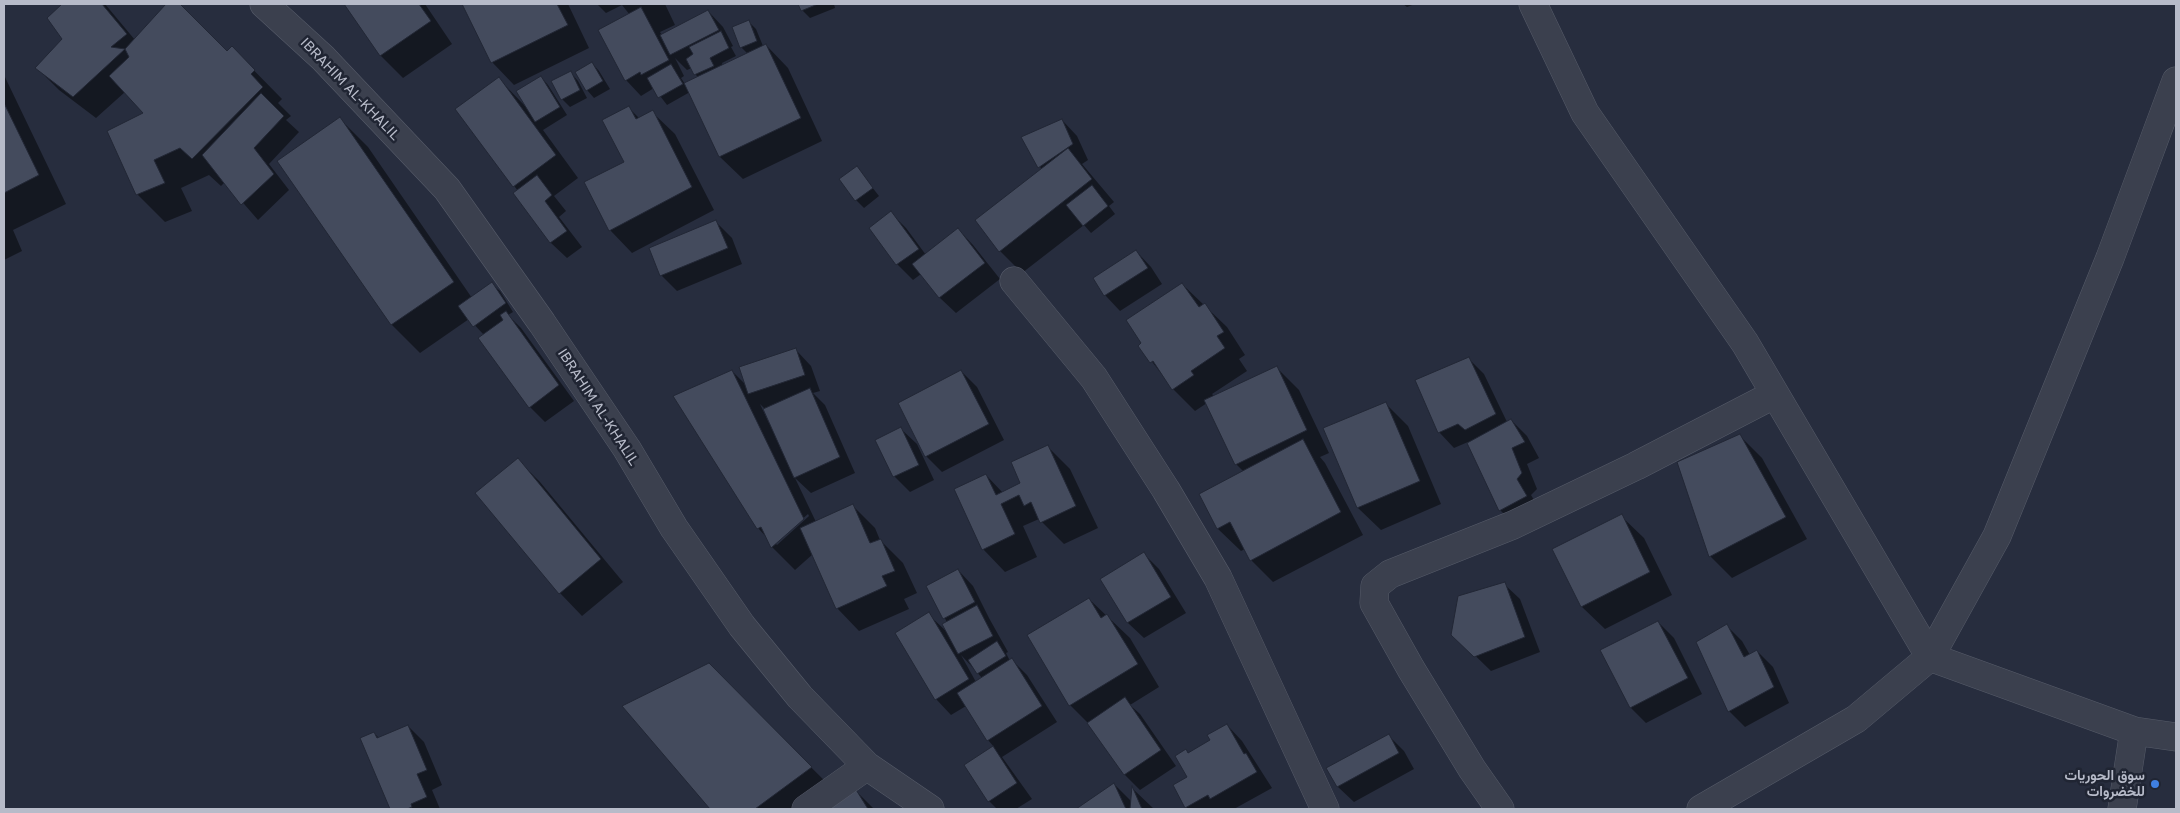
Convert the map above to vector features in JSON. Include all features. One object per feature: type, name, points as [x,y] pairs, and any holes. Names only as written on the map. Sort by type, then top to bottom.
[{"type":"street","name":"IBRAHIM AL-KHALIL","points":[[264,4],[323,58],[447,189],[606,417],[674,528],[742,626],[800,697],[866,766],[930,809]]},
{"type":"street","points":[[1533,4],[1585,113],[1745,343],[1930,656],[2134,731],[2176,737]]},
{"type":"street","points":[[1701,809],[1856,719],[1930,656],[1997,536],[2110,258],[2176,82]]},
{"type":"street","points":[[1014,281],[1094,378],[1166,490],[1218,578],[1325,809]]},
{"type":"street","points":[[1500,809],[1472,769],[1411,669],[1374,603],[1375,586],[1390,574],[1513,525],[1636,466],[1775,394]]},
{"type":"street","points":[[2122,809],[2134,731]]},
{"type":"street","points":[[806,809],[866,766]]},
{"type":"building","points":[[62,4],[102,4],[127,34],[111,47],[125,49],[73,97],[35,68],[62,39],[47,18]]},
{"type":"building","points":[[166,4],[180,4],[227,51],[232,46],[255,70],[251,74],[263,87],[192,159],[180,148],[154,160],[165,183],[136,195],[107,131],[143,113],[109,76],[129,57],[125,49]]},
{"type":"building","points":[[344,4],[419,4],[431,21],[380,56]]},
{"type":"building","points":[[462,4],[557,4],[568,25],[491,63]]},
{"type":"building","points":[[798,4],[818,4],[801,11]]},
{"type":"building","points":[[641,7],[669,60],[641,75],[640,72],[625,81],[598,30]]},
{"type":"building","points":[[708,10],[719,30],[670,55],[660,35]]},
{"type":"building","points":[[749,20],[757,41],[740,48],[732,27]]},
{"type":"building","points":[[721,31],[729,48],[710,58],[714,66],[694,75],[686,59],[693,54],[689,47]]},
{"type":"building","points":[[766,44],[801,118],[719,157],[684,83]]},
{"type":"building","points":[[592,62],[603,81],[586,91],[575,72]]},
{"type":"building","points":[[671,64],[683,84],[658,98],[647,78]]},
{"type":"building","points":[[571,71],[580,90],[561,100],[551,81]]},
{"type":"building","points":[[541,76],[560,107],[535,122],[516,91]]},
{"type":"building","points":[[499,77],[556,155],[513,187],[455,109]]},
{"type":"building","points":[[261,93],[284,116],[254,148],[274,174],[241,205],[202,155]]},
{"type":"building","points":[[4,103],[39,175],[4,193]]},
{"type":"building","points":[[629,106],[636,119],[653,110],[692,187],[609,231],[584,182],[624,162],[602,120]]},
{"type":"building","points":[[340,117],[454,282],[391,325],[277,161]]},
{"type":"building","points":[[1062,119],[1073,144],[1038,168],[1021,137]]},
{"type":"building","points":[[1068,148],[1092,179],[999,252],[975,220]]},
{"type":"building","points":[[857,166],[873,188],[855,201],[839,179]]},
{"type":"building","points":[[537,175],[552,195],[545,201],[567,231],[550,243],[513,193]]},
{"type":"building","points":[[1092,185],[1108,206],[1083,226],[1066,205]]},
{"type":"building","points":[[891,211],[919,249],[896,265],[869,228]]},
{"type":"building","points":[[716,220],[728,248],[660,276],[649,248]]},
{"type":"building","points":[[958,228],[985,263],[939,298],[912,264]]},
{"type":"building","points":[[1136,250],[1148,268],[1104,296],[1093,278]]},
{"type":"building","points":[[492,282],[506,303],[473,327],[458,306]]},
{"type":"building","points":[[1182,283],[1199,307],[1205,303],[1224,332],[1217,336],[1225,348],[1191,371],[1194,375],[1172,390],[1153,361],[1150,363],[1138,346],[1141,343],[1126,320]]},
{"type":"building","points":[[506,311],[559,385],[529,408],[478,338],[503,320],[500,315]]},
{"type":"building","points":[[796,348],[805,375],[748,394],[739,367]]},
{"type":"building","points":[[1469,357],[1496,414],[1465,430],[1458,424],[1438,433],[1415,380]]},
{"type":"building","points":[[1277,366],[1307,430],[1235,465],[1204,400]]},
{"type":"building","points":[[732,370],[804,519],[771,548],[761,527],[757,529],[673,396]]},
{"type":"building","points":[[961,370],[989,424],[925,457],[898,403]]},
{"type":"building","points":[[810,388],[840,457],[794,478],[763,409]]},
{"type":"building","points":[[1386,402],[1420,481],[1357,508],[1323,428]]},
{"type":"building","points":[[1511,419],[1525,442],[1512,448],[1522,473],[1517,479],[1527,496],[1499,511],[1467,443]]},
{"type":"building","points":[[901,427],[919,465],[893,477],[875,440]]},
{"type":"building","points":[[1740,434],[1786,517],[1709,557],[1677,462]]},
{"type":"building","points":[[1303,439],[1341,512],[1250,561],[1230,522],[1217,529],[1199,494]]},
{"type":"building","points":[[1048,445],[1076,506],[1040,523],[1031,502],[1024,506],[1019,495],[1001,504],[1015,534],[982,550],[954,489],[986,474],[996,495],[1020,483],[1011,462]]},
{"type":"building","points":[[518,458],[601,559],[559,594],[475,493]]},
{"type":"building","points":[[853,504],[870,543],[881,539],[895,571],[882,576],[887,586],[836,609],[800,528]]},
{"type":"building","points":[[1622,514],[1650,572],[1581,607],[1552,549]]},
{"type":"building","points":[[1144,552],[1171,597],[1127,623],[1100,579]]},
{"type":"building","points":[[958,569],[975,602],[943,619],[926,586]]},
{"type":"building","points":[[1505,582],[1525,637],[1474,657],[1451,635],[1458,596]]},
{"type":"building","points":[[1089,598],[1101,618],[1107,614],[1138,664],[1069,706],[1027,635]]},
{"type":"building","points":[[977,605],[993,636],[958,654],[942,624]]},
{"type":"building","points":[[929,612],[969,679],[935,700],[895,633]]},
{"type":"building","points":[[1658,621],[1688,678],[1630,708],[1600,650]]},
{"type":"building","points":[[1727,624],[1744,657],[1757,650],[1774,687],[1728,712],[1696,642]]},
{"type":"building","points":[[997,641],[1006,656],[977,674],[968,660]]},
{"type":"building","points":[[1012,658],[1042,706],[987,741],[957,693]]},
{"type":"building","points":[[709,663],[812,767],[755,809],[710,809],[622,706]]},
{"type":"building","points":[[1125,697],[1161,750],[1124,775],[1087,723]]},
{"type":"building","points":[[1227,724],[1257,772],[1210,799],[1208,795],[1185,808],[1173,785],[1187,777],[1175,756],[1186,749],[1188,753],[1210,740],[1207,735]]},
{"type":"building","points":[[408,725],[427,770],[417,774],[427,797],[411,804],[412,807],[407,809],[390,809],[360,738],[374,732],[377,738]]},
{"type":"building","points":[[1389,734],[1399,753],[1337,787],[1326,768]]},
{"type":"building","points":[[993,746],[1017,783],[988,802],[964,765]]},
{"type":"building","points":[[1114,783],[1126,809],[1076,809]]},
{"type":"building","points":[[1132,786],[1142,809],[1130,809]]},
{"type":"building","points":[[855,788],[868,809],[821,809]]},
{"type":"place","name":"سوق الحوريات للخضروات","points":[[2155,784]]}]
